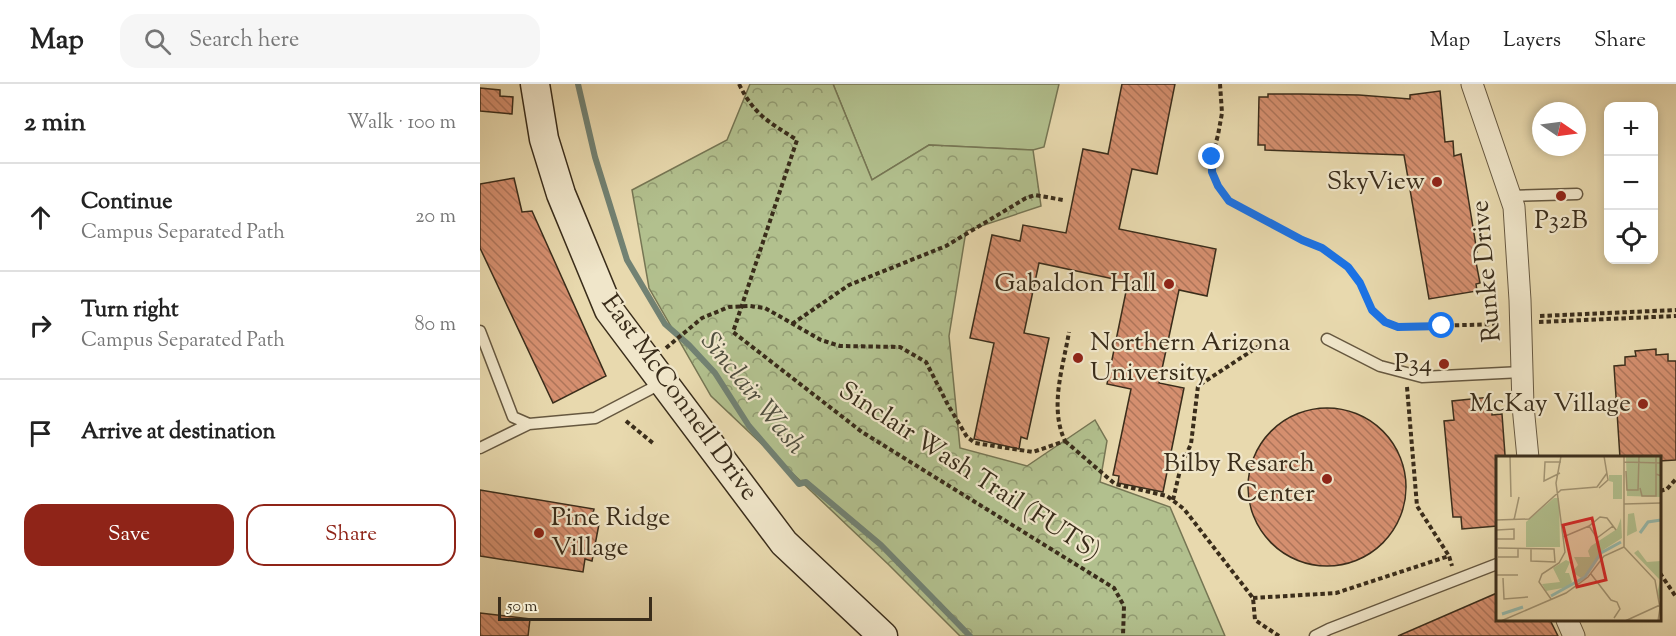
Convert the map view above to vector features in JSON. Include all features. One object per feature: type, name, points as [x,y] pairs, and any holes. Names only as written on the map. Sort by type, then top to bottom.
[{"type":"street","name":"East McConnell Drive","points":[[535,84],[544,139],[561,194],[609,310],[784,543],[883,636]]},
{"type":"street","name":"Runke Drive","points":[[1472,84],[1514,207],[1528,456]]},
{"type":"street","points":[[1567,621],[1574,636]]},
{"type":"lane","points":[[1510,196],[1577,194]]},
{"type":"lane","points":[[480,331],[513,417],[529,424]]},
{"type":"lane","points":[[1327,339],[1380,366],[1422,377],[1522,372]]},
{"type":"lane","points":[[480,448],[529,424],[595,418],[662,383]]},
{"type":"lane","points":[[1316,636],[1496,564]]},
{"type":"path","name":"Sinclair Wash Trail (FUTS)","points":[[739,84],[750,105],[762,118],[797,140],[733,332],[862,432],[1114,588],[1124,606],[1123,636]]},
{"type":"path","points":[[1220,84],[1222,113],[1212,157],[1212,172],[1218,186],[1229,201],[1302,240],[1322,248],[1348,267],[1360,283],[1372,310],[1385,322],[1398,327],[1676,316]]},
{"type":"path","points":[[792,324],[849,285],[946,246],[1026,198],[1035,195],[1063,200]]},
{"type":"path","points":[[661,352],[702,318],[729,307],[765,308],[821,340],[840,346],[900,347],[926,362],[967,437],[975,443],[1033,452],[1065,441]]},
{"type":"path","points":[[1520,322],[1542,316],[1676,310]]},
{"type":"path","points":[[1069,332],[1057,405],[1057,418],[1065,441],[1115,484],[1167,496],[1184,509],[1253,598],[1255,620],[1279,636]]},
{"type":"path","points":[[1173,500],[1181,466],[1191,444],[1198,386],[1262,344]]},
{"type":"path","points":[[1406,373],[1417,506],[1449,556],[1457,579]]},
{"type":"path","points":[[626,421],[654,444]]},
{"type":"path","points":[[1661,491],[1667,489],[1676,479]]},
{"type":"path","points":[[1253,598],[1336,593],[1449,556]]},
{"type":"path","points":[[1661,576],[1676,597]]},
{"type":"green space","points":[[750,84],[833,84],[872,180],[929,145],[1033,150],[1041,206],[966,231],[949,336],[960,448],[1027,466],[1095,420],[1107,441],[1100,482],[1170,507],[1225,636],[960,636],[889,565],[711,396],[649,288],[632,190],[727,140]]},
{"type":"green space","points":[[833,84],[1059,84],[1044,147],[1033,150],[929,145],[872,180]]},
{"type":"building","name":"Gabaldon Hall","points":[[1122,84],[1175,84],[1157,174],[1132,169],[1119,229],[1216,249],[1207,296],[1179,290],[1159,383],[1184,388],[1163,492],[1118,483],[1119,476],[1113,475],[1131,389],[1107,384],[1128,282],[1039,263],[1024,333],[1049,338],[1027,439],[1021,437],[1019,449],[974,439],[994,343],[970,338],[992,235],[1020,241],[1023,225],[1066,233],[1083,149],[1108,154]]},
{"type":"building","points":[[480,88],[500,90],[500,96],[513,97],[512,114],[480,111]]},
{"type":"building","name":"SkyView","points":[[1440,91],[1445,142],[1453,141],[1454,156],[1461,154],[1480,283],[1476,284],[1477,291],[1429,299],[1404,155],[1265,150],[1265,145],[1258,145],[1259,97],[1268,97],[1268,94],[1301,94],[1410,99],[1410,95]]},
{"type":"building","points":[[514,178],[522,212],[532,211],[606,376],[553,403],[480,248],[480,184]]},
{"type":"building","name":"McKay Village","points":[[1656,349],[1656,355],[1668,354],[1668,361],[1676,361],[1676,460],[1661,461],[1661,456],[1620,456],[1614,366],[1625,365],[1625,357],[1636,356],[1635,351]]},
{"type":"building","points":[[1491,397],[1492,415],[1502,414],[1505,455],[1496,456],[1496,526],[1462,529],[1461,517],[1453,517],[1444,421],[1454,420],[1452,401]]},
{"type":"building","name":"Bilby Resarch Center","points":[[1327,408],[1357,414],[1383,431],[1400,457],[1406,487],[1400,517],[1383,543],[1357,560],[1327,566],[1297,560],[1271,543],[1254,517],[1248,487],[1254,457],[1271,431],[1297,414]]},
{"type":"building","name":"Pine Ridge Village","points":[[480,490],[594,509],[591,522],[599,524],[592,561],[585,559],[583,572],[480,556]]},
{"type":"building","points":[[1496,593],[1496,621],[1550,621],[1558,636],[1398,636]]},
{"type":"building","name":"Pine Ridge Village","points":[[480,613],[530,619],[528,636],[480,636]]},
{"type":"waterway","name":"Sinclair Wash","points":[[578,84],[595,157],[627,260],[665,324],[715,373],[749,426],[799,484],[806,482],[881,545],[970,636]]},
{"type":"place","name":"SkyView","points":[[1437,182]]},
{"type":"place","name":"P32B","points":[[1561,196]]},
{"type":"place","name":"Gabaldon Hall","points":[[1169,284]]},
{"type":"place","name":"Northern Arizona University","points":[[1078,358]]},
{"type":"place","name":"P34","points":[[1444,364]]},
{"type":"place","name":"McKay Village","points":[[1643,404]]},
{"type":"place","name":"Bilby Resarch Center","points":[[1327,479]]},
{"type":"place","name":"Pine Ridge Village","points":[[539,533]]},
{"type":"route","points":[[1212,157],[1212,172],[1218,186],[1229,201],[1334,256],[1348,267],[1360,283],[1372,310],[1385,322],[1398,327],[1442,326]]}]
